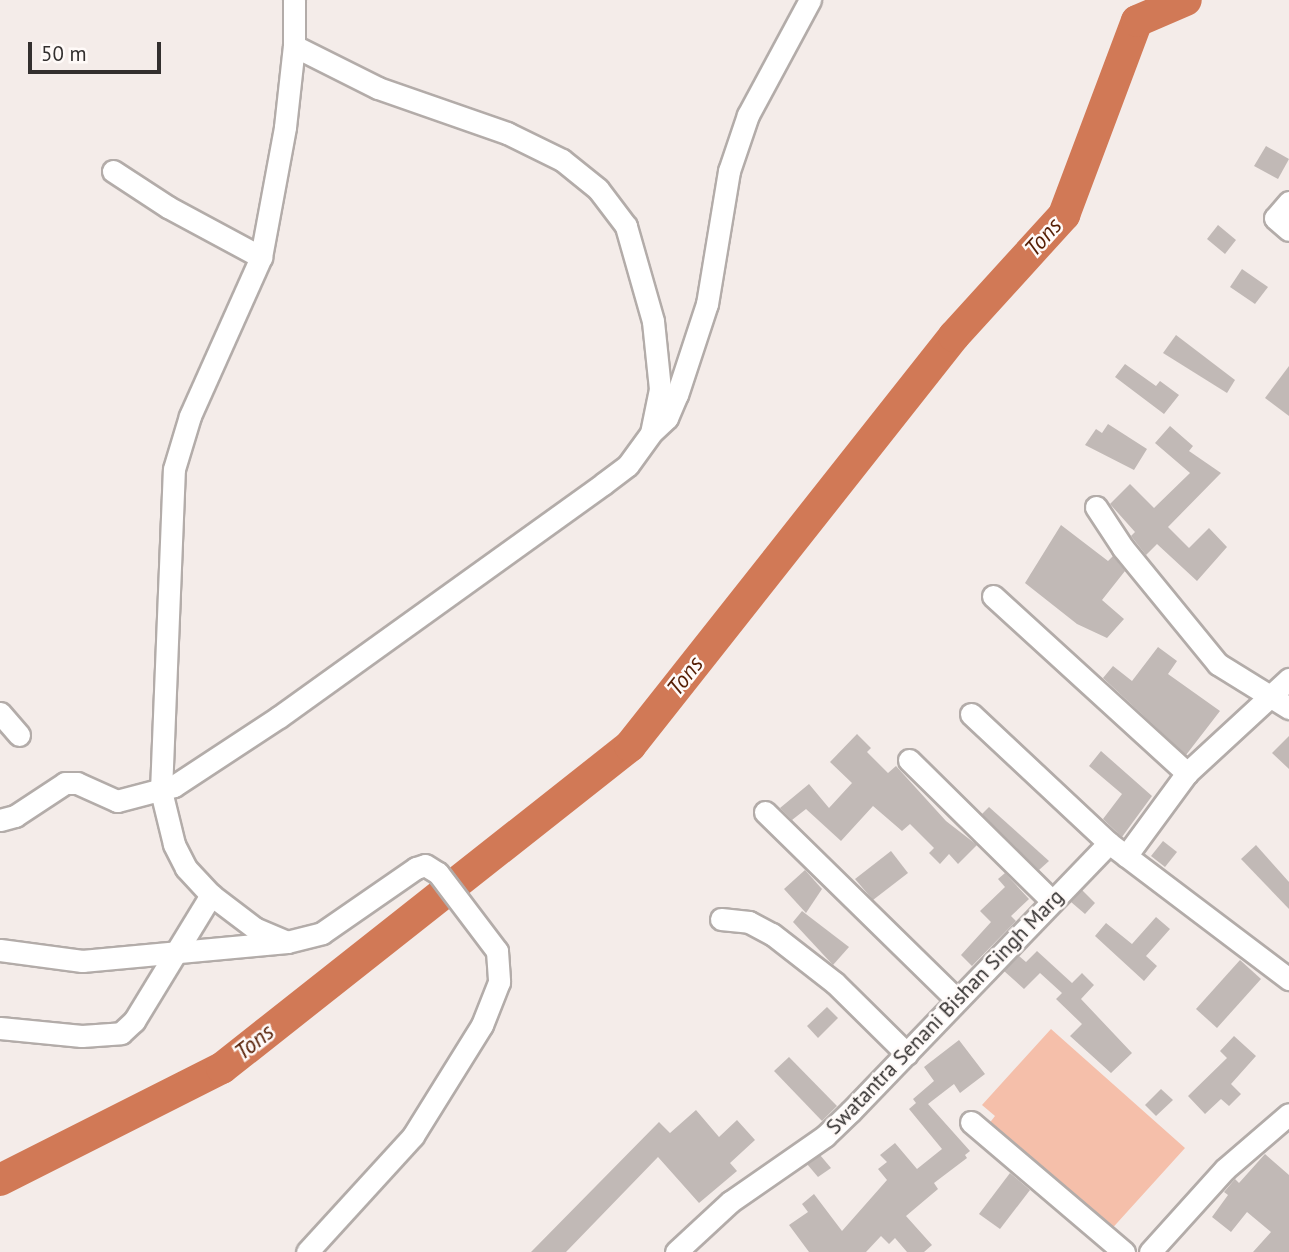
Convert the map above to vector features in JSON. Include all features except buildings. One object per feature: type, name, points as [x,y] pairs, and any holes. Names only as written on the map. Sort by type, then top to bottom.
[{"type":"street","points":[[288,942],[256,929],[211,895],[186,868],[174,844],[161,791],[174,469],[190,416],[261,257],[294,46],[294,0]]},
{"type":"street","points":[[0,820],[15,816],[65,783],[77,783],[117,801],[161,791],[279,717],[628,465],[651,433],[667,418],[677,396],[708,304],[729,171],[748,115],[810,0]]},
{"type":"street","points":[[294,46],[378,88],[507,133],[562,160],[598,189],[626,226],[653,321],[660,389],[651,433]]},
{"type":"street","points":[[113,171],[168,207],[261,257]]},
{"type":"street","points":[[1289,202],[1275,218],[1289,230]]},
{"type":"street","points":[[1096,507],[1123,548],[1218,664],[1280,703]]},
{"type":"street","points":[[993,596],[1187,774]]},
{"type":"street","name":"Swatantra Senani Bishan Singh Marg","points":[[676,1252],[730,1202],[825,1136],[1052,901],[1117,850],[1187,774],[1280,703],[1289,679]]},
{"type":"street","points":[[0,713],[19,735]]},
{"type":"street","points":[[971,714],[1117,850],[1289,979]]},
{"type":"street","points":[[909,761],[1052,901]]},
{"type":"street","points":[[765,812],[956,999]]},
{"type":"street","points":[[0,950],[82,961],[172,955],[288,942],[322,933],[416,868],[425,865],[438,873],[497,951],[499,982],[482,1026],[413,1136],[307,1252]]},
{"type":"street","points":[[0,1028],[82,1036],[121,1033],[134,1021],[211,895]]},
{"type":"street","points":[[721,919],[749,922],[772,934],[835,983],[907,1054]]},
{"type":"street","points":[[1150,1252],[1226,1168],[1289,1114]]},
{"type":"street","points":[[971,1122],[1124,1252]]},
{"type":"shaded area","points":[[1051,1029],[1185,1148],[1108,1233],[988,1125],[995,1116],[982,1105]]},
{"type":"waterway","name":"Tons","points":[[0,1180],[222,1068],[630,746],[954,336],[1064,215],[1137,21],[1186,0]]}]
